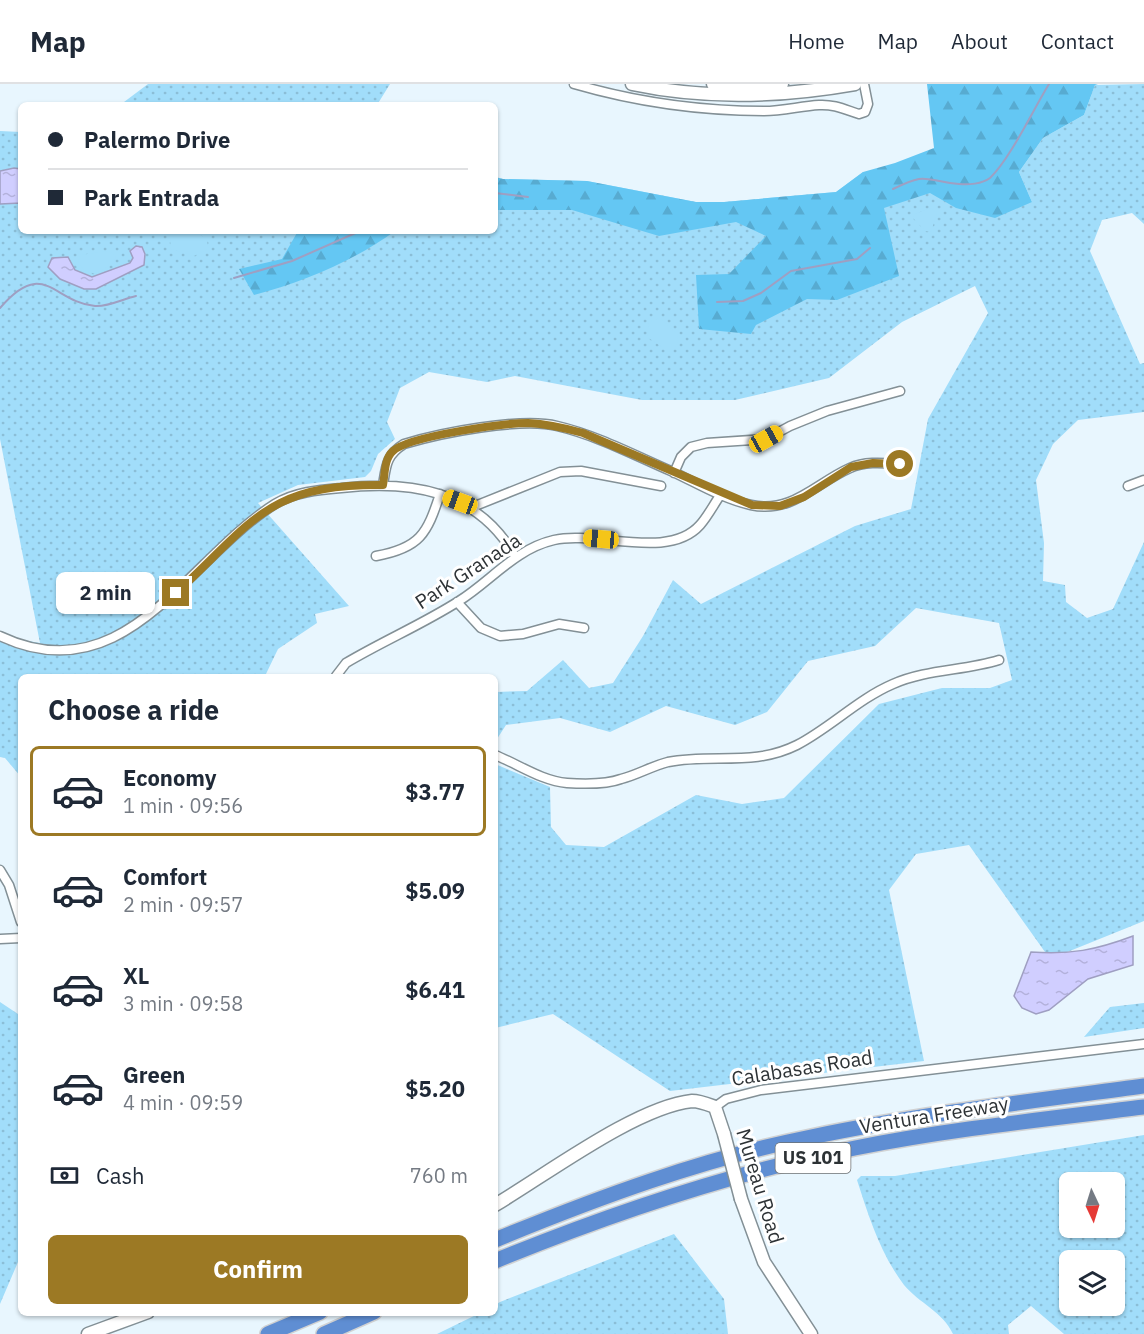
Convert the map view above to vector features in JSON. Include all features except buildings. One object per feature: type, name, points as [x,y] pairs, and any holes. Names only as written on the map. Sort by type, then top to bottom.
[{"type":"highway","name":"Ventura Freeway","points":[[498,1239],[651,1181],[742,1153],[810,1137],[898,1121],[1144,1086]]},
{"type":"highway","name":"Ventura Freeway","points":[[498,1260],[678,1192],[761,1170],[856,1148],[1144,1107]]},
{"type":"highway","points":[[268,1334],[311,1316]]},
{"type":"highway","points":[[324,1334],[365,1316]]},
{"type":"main road","points":[[632,84],[714,95],[762,96],[813,92],[855,84]]},
{"type":"main road","points":[[712,84],[782,84]]},
{"type":"main road","name":"Calabasas Road","points":[[498,1203],[597,1142],[652,1114],[694,1101],[715,1107]]},
{"type":"main road","name":"Mureau Road","points":[[715,1107],[741,1199],[764,1262],[811,1334]]},
{"type":"main road","points":[[88,1334],[137,1316]]},
{"type":"street","points":[[574,84],[639,100],[700,109],[766,111],[820,105],[837,106],[859,114],[865,112],[868,104],[864,84]]},
{"type":"street","points":[[674,473],[681,457],[691,447],[707,443],[766,439],[790,426],[827,411],[900,391]]},
{"type":"street","points":[[383,485],[386,461],[392,451],[404,444],[510,424],[554,425],[583,433],[721,494],[752,505],[780,506],[804,497],[851,467],[873,463],[900,464]]},
{"type":"street","points":[[470,508],[560,472],[581,471],[661,486]]},
{"type":"street","points":[[1128,486],[1144,480]]},
{"type":"street","points":[[0,636],[34,647],[64,651],[94,645],[143,621],[192,579],[247,523],[278,502],[303,493],[383,485],[420,488],[440,494],[470,508],[496,528],[515,556]]},
{"type":"street","points":[[376,556],[392,553],[420,539],[430,525],[440,494]]},
{"type":"street","name":"Park Granada","points":[[338,674],[346,663],[354,658],[457,602],[515,556],[553,540],[581,537],[642,543],[669,542],[699,526],[721,494]]},
{"type":"street","points":[[457,602],[481,628],[500,636],[524,634],[559,624],[584,628]]},
{"type":"street","points":[[498,756],[535,774],[564,783],[619,780],[665,763],[694,758],[724,760],[768,757],[798,745],[890,685],[918,674],[976,667],[999,660]]},
{"type":"street","points":[[0,870],[9,885],[18,913]]},
{"type":"street","points":[[0,939],[18,938]]},
{"type":"street","name":"Calabasas Road","points":[[715,1107],[726,1099],[761,1090],[1144,1044]]},
{"type":"shaded area","points":[[148,84],[390,84],[379,102],[124,102]]},
{"type":"shaded area","points":[[1144,84],[1144,224],[1132,213],[1102,220],[1090,251],[1140,364],[1144,363],[1144,412],[1078,420],[1053,444],[1036,480],[1044,543],[1043,581],[1065,585],[1066,602],[1087,618],[1113,609],[1144,542],[1144,921],[1050,959],[969,845],[916,854],[889,890],[924,1061],[670,1091],[553,1014],[498,1027],[498,765],[550,787],[551,827],[566,845],[604,847],[696,795],[742,804],[784,798],[879,704],[942,688],[990,688],[1012,680],[999,623],[916,608],[875,646],[808,661],[767,712],[735,725],[666,706],[610,732],[560,718],[506,725],[498,737],[498,692],[527,691],[563,660],[589,688],[613,683],[643,636],[673,580],[701,604],[855,526],[911,509],[928,419],[988,313],[975,286],[902,322],[829,378],[735,400],[642,400],[515,376],[487,382],[429,372],[400,388],[387,422],[395,439],[378,454],[371,471],[365,477],[298,485],[258,503],[349,606],[315,614],[317,623],[278,649],[266,674],[18,674],[18,773],[5,758],[0,757],[0,636],[40,643],[0,439],[0,131],[18,132],[18,234],[498,234],[498,178],[587,181],[696,202],[724,202],[836,192],[863,172],[1032,202],[1019,172],[1043,138],[1084,115],[1095,85]]},
{"type":"shaded area","points":[[930,208],[937,213],[931,232],[925,231],[913,218],[915,214]]},
{"type":"shaded area","points":[[175,234],[198,234],[207,239],[208,249],[194,256],[171,249],[170,240]]},
{"type":"shaded area","points":[[109,251],[116,256],[114,263],[95,274],[86,271],[78,264],[80,255]]},
{"type":"shaded area","points":[[660,318],[677,334],[678,341],[675,347],[662,347],[647,337],[649,322]]},
{"type":"shaded area","points":[[0,1002],[18,1014],[18,1262],[0,1304]]},
{"type":"shaded area","points":[[1144,1003],[1144,1028],[1084,1037],[1110,1007]]},
{"type":"shaded area","points":[[1144,1135],[1144,1334],[1064,1334],[1031,1306],[1008,1325],[1009,1334],[953,1334],[949,1326],[937,1314],[904,1285],[888,1260],[857,1180],[861,1176],[895,1176]]},
{"type":"shaded area","points":[[674,1234],[724,1299],[728,1334],[437,1334],[474,1316],[498,1316],[498,1303]]},
{"type":"green space","points":[[927,84],[1098,84],[1095,85],[1084,115],[1043,138],[1019,172],[1032,202],[995,218],[956,208],[930,193],[884,208],[899,276],[837,300],[807,299],[756,325],[751,334],[699,329],[696,275],[729,274],[766,236],[736,222],[659,236],[572,210],[498,210],[498,178],[587,181],[696,202],[724,202],[836,192],[863,172],[934,148]]},
{"type":"green space","points":[[296,234],[391,234],[363,252],[328,269],[291,284],[254,295],[239,269],[282,259]]},
{"type":"water","points":[[18,169],[18,203],[0,204],[0,171]]},
{"type":"water","points":[[136,246],[142,247],[145,254],[144,265],[96,289],[84,289],[60,279],[48,267],[52,258],[68,257],[75,270],[92,277],[130,263],[133,258],[130,251]]},
{"type":"water","points":[[1133,936],[1133,965],[1088,979],[1049,1010],[1036,1014],[1022,1008],[1014,996],[1031,952],[1058,953],[1083,950]]},
{"type":"waterway","points":[[893,189],[920,179],[967,184],[979,183],[990,178],[1013,147],[1049,84]]},
{"type":"waterway","points":[[498,193],[528,197]]},
{"type":"waterway","points":[[234,278],[292,261],[353,234]]},
{"type":"waterway","points":[[717,302],[743,301],[761,293],[791,271],[857,259],[870,248]]},
{"type":"waterway","points":[[0,308],[15,293],[38,284],[48,286],[81,303],[95,306],[136,296]]},
{"type":"route","points":[[176,593],[247,523],[278,502],[303,493],[364,485],[383,485],[386,461],[392,451],[404,444],[421,439],[510,424],[554,425],[583,433],[721,494],[752,505],[780,506],[804,497],[851,467],[873,463],[900,464]]}]
